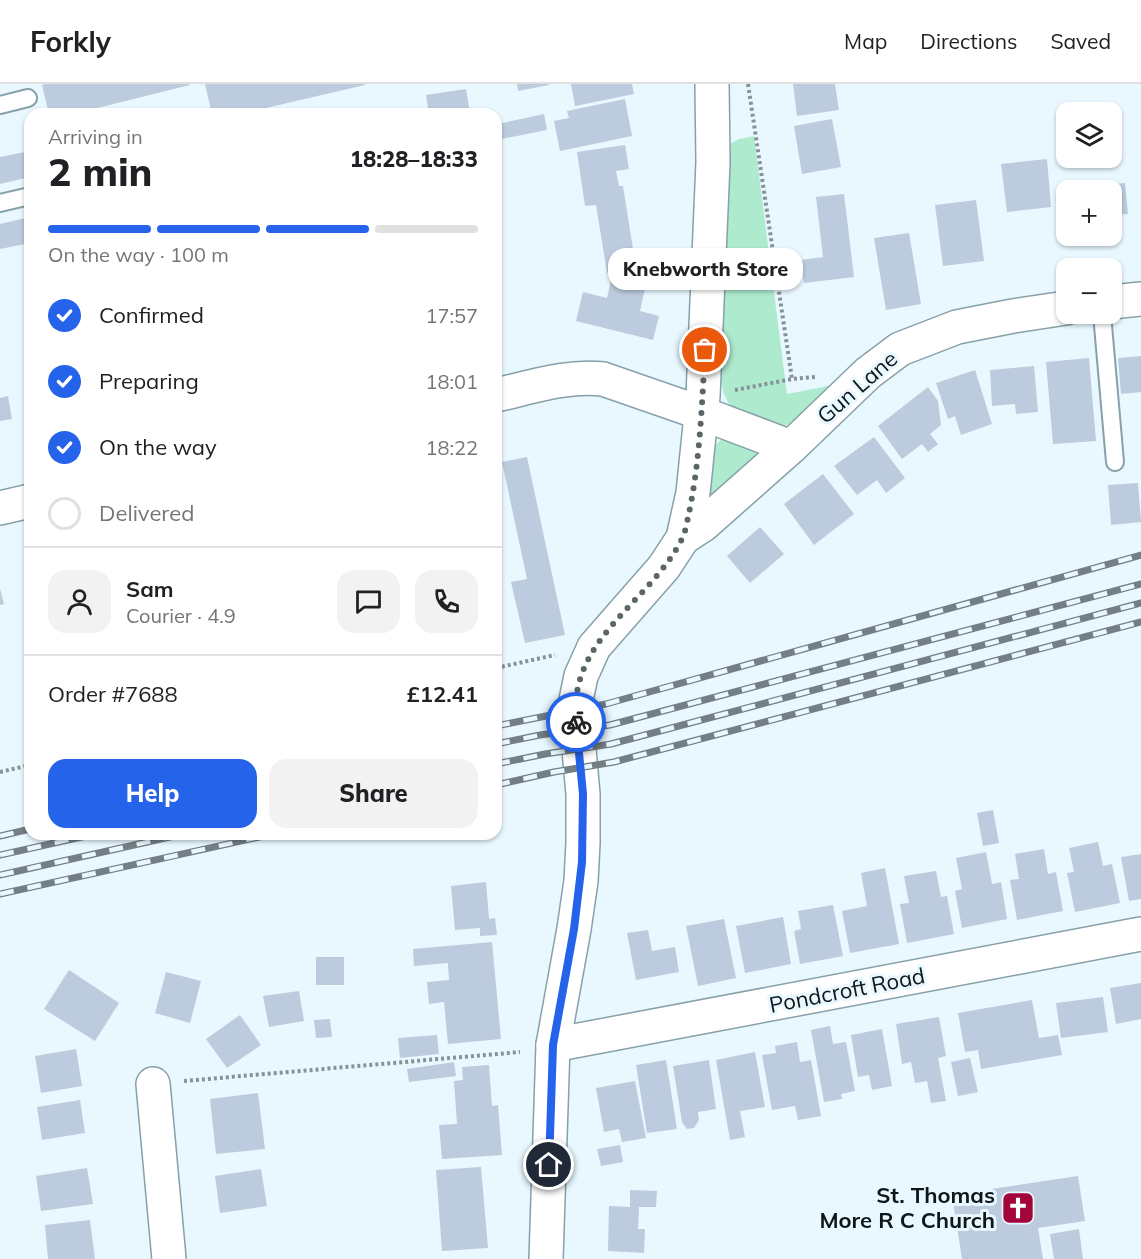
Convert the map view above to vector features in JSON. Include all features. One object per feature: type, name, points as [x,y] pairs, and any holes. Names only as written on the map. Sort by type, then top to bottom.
[{"type":"street","points":[[546,1259],[553,1045],[581,881],[583,794],[575,705],[581,676],[594,647],[664,567],[683,538],[693,493],[702,404],[713,162],[712,84]]},
{"type":"street","points":[[1122,301],[1141,299]]},
{"type":"street","name":"Gun Lane","points":[[683,538],[703,525],[791,447],[868,373],[900,349],[957,327],[1056,310]]},
{"type":"street","points":[[502,393],[560,380],[589,378],[603,380],[702,404],[791,447]]},
{"type":"street","points":[[0,508],[24,502]]},
{"type":"street","name":"Pondcroft Road","points":[[553,1045],[1141,934]]},
{"type":"street","points":[[153,1084],[170,1259]]},
{"type":"lane","points":[[0,105],[28,98]]},
{"type":"lane","points":[[0,203],[24,197]]},
{"type":"lane","points":[[1103,324],[1115,462]]},
{"type":"path","points":[[748,84],[792,379]]},
{"type":"path","points":[[702,404],[792,379],[868,373]]},
{"type":"path","points":[[502,667],[594,647]]},
{"type":"path","points":[[0,772],[24,766]]},
{"type":"path","points":[[153,1084],[530,1051],[553,1045]]},
{"type":"green space","points":[[754,136],[787,394],[833,385],[794,422],[783,426],[765,425],[731,408],[721,381],[728,145],[739,139]]},
{"type":"green space","points":[[721,440],[741,444],[758,455],[711,498],[707,497],[705,492],[716,444]]},
{"type":"building","points":[[205,84],[365,84],[266,108],[211,108]]},
{"type":"building","points":[[517,84],[549,84],[549,85],[518,91]]},
{"type":"building","points":[[571,84],[632,84],[634,94],[575,106]]},
{"type":"building","points":[[793,84],[835,84],[839,110],[797,116]]},
{"type":"building","points":[[42,85],[190,85],[97,108],[48,108]]},
{"type":"building","points":[[466,89],[469,108],[428,108],[426,95]]},
{"type":"building","points":[[625,99],[632,136],[560,151],[554,121],[569,118],[567,111]]},
{"type":"building","points":[[544,114],[547,130],[502,139],[502,123]]},
{"type":"building","points":[[832,119],[841,167],[802,174],[794,126]]},
{"type":"building","points":[[625,145],[629,169],[616,171],[619,186],[623,186],[636,268],[607,273],[596,205],[585,206],[577,152]]},
{"type":"building","points":[[24,152],[24,178],[0,184],[0,157]]},
{"type":"building","points":[[1047,159],[1051,207],[1007,212],[1001,164]]},
{"type":"building","points":[[1122,183],[1125,183],[1128,214],[1122,214]]},
{"type":"building","points":[[844,194],[854,277],[804,283],[801,260],[823,257],[816,197]]},
{"type":"building","points":[[976,200],[984,261],[943,266],[935,205]]},
{"type":"building","points":[[24,218],[24,244],[0,249],[0,224]]},
{"type":"building","points":[[909,233],[921,304],[886,310],[874,238]]},
{"type":"building","points":[[611,280],[645,288],[640,311],[659,316],[653,340],[576,321],[583,292],[607,298]]},
{"type":"building","points":[[1141,356],[1141,392],[1121,394],[1118,358]]},
{"type":"building","points":[[1089,358],[1096,441],[1053,444],[1046,362]]},
{"type":"building","points":[[1034,366],[1038,412],[1016,414],[1015,404],[992,406],[990,370]]},
{"type":"building","points":[[975,370],[992,424],[961,435],[955,416],[948,419],[936,383]]},
{"type":"building","points":[[928,387],[938,401],[941,425],[930,434],[938,444],[928,452],[922,444],[902,459],[878,426]]},
{"type":"building","points":[[8,396],[12,419],[0,421],[0,398]]},
{"type":"building","points":[[874,437],[905,478],[886,493],[877,480],[857,495],[834,466]]},
{"type":"building","points":[[527,457],[565,635],[525,643],[511,582],[527,579],[502,462]]},
{"type":"building","points":[[823,474],[854,514],[814,545],[784,504]]},
{"type":"building","points":[[1138,483],[1141,522],[1111,525],[1108,485]]},
{"type":"building","points":[[760,527],[784,554],[750,583],[727,556]]},
{"type":"building","points":[[0,589],[4,604],[0,605]]},
{"type":"building","points":[[993,810],[999,843],[983,846],[977,813]]},
{"type":"building","points":[[1098,842],[1103,866],[1112,864],[1120,903],[1075,912],[1067,873],[1074,872],[1069,848]]},
{"type":"building","points":[[1044,849],[1048,874],[1056,872],[1063,911],[1017,920],[1010,880],[1019,879],[1015,854]]},
{"type":"building","points":[[986,852],[992,884],[1001,882],[1007,919],[962,928],[955,891],[962,889],[956,858]]},
{"type":"building","points":[[1141,854],[1141,899],[1129,901],[1121,857]]},
{"type":"building","points":[[885,868],[899,944],[850,953],[842,911],[867,906],[861,873]]},
{"type":"building","points":[[936,871],[941,897],[947,896],[954,934],[907,943],[900,904],[909,903],[904,876]]},
{"type":"building","points":[[486,882],[489,919],[495,918],[497,935],[480,936],[480,928],[455,930],[451,886]]},
{"type":"building","points":[[833,905],[843,956],[800,964],[794,931],[801,929],[798,911]]},
{"type":"building","points":[[783,917],[791,964],[745,973],[736,926]]},
{"type":"building","points":[[724,919],[736,978],[698,986],[686,926]]},
{"type":"building","points":[[648,930],[652,951],[675,947],[679,972],[636,980],[627,933]]},
{"type":"building","points":[[492,942],[501,1039],[448,1044],[444,1002],[429,1004],[427,982],[449,980],[448,963],[414,966],[413,949]]},
{"type":"building","points":[[316,957],[344,957],[344,985],[316,985]]},
{"type":"building","points":[[69,970],[119,1003],[95,1041],[44,1009]]},
{"type":"building","points":[[166,972],[201,981],[190,1023],[155,1013]]},
{"type":"building","points":[[1141,983],[1141,1019],[1116,1024],[1110,988]]},
{"type":"building","points":[[299,991],[304,1021],[269,1027],[263,996]]},
{"type":"building","points":[[1103,997],[1108,1032],[1061,1038],[1056,1003]]},
{"type":"building","points":[[1032,1000],[1039,1038],[1058,1035],[1062,1055],[981,1069],[978,1050],[965,1052],[958,1013]]},
{"type":"building","points":[[240,1015],[261,1045],[227,1068],[206,1039]]},
{"type":"building","points":[[939,1017],[946,1056],[938,1058],[946,1101],[931,1103],[927,1081],[915,1083],[911,1062],[902,1064],[896,1024]]},
{"type":"building","points":[[330,1019],[332,1037],[316,1038],[314,1020]]},
{"type":"building","points":[[830,1026],[833,1044],[846,1042],[855,1091],[841,1094],[842,1099],[824,1102],[811,1030]]},
{"type":"building","points":[[882,1029],[892,1086],[872,1090],[869,1075],[858,1077],[851,1035]]},
{"type":"building","points":[[437,1035],[439,1054],[400,1058],[398,1038]]},
{"type":"building","points":[[797,1042],[800,1062],[811,1060],[821,1116],[798,1120],[795,1106],[772,1110],[762,1055],[776,1053],[775,1046]]},
{"type":"building","points":[[76,1049],[82,1086],[41,1093],[35,1056]]},
{"type":"building","points":[[755,1052],[765,1107],[740,1111],[745,1137],[730,1140],[716,1060]]},
{"type":"building","points":[[970,1058],[978,1092],[958,1096],[951,1062]]},
{"type":"building","points":[[666,1060],[677,1129],[647,1133],[636,1065]]},
{"type":"building","points":[[709,1060],[716,1109],[698,1112],[699,1120],[694,1128],[687,1129],[682,1122],[673,1066]]},
{"type":"building","points":[[454,1062],[456,1076],[409,1082],[407,1069]]},
{"type":"building","points":[[489,1065],[492,1106],[498,1105],[502,1155],[442,1159],[439,1125],[457,1124],[454,1081],[463,1080],[462,1067]]},
{"type":"building","points":[[635,1081],[646,1138],[622,1142],[619,1129],[604,1132],[596,1088]]},
{"type":"building","points":[[258,1093],[265,1149],[216,1154],[210,1099]]},
{"type":"building","points":[[80,1100],[85,1133],[42,1140],[37,1107]]},
{"type":"building","points":[[620,1145],[623,1162],[601,1166],[597,1149]]},
{"type":"building","points":[[481,1167],[488,1248],[442,1251],[436,1170]]},
{"type":"building","points":[[87,1168],[93,1204],[41,1211],[36,1176]]},
{"type":"building","points":[[261,1169],[267,1206],[220,1213],[215,1176]]},
{"type":"building","name":"St. Thomas More R C Church","points":[[1078,1176],[1085,1221],[1038,1228],[1043,1259],[962,1259],[952,1195]]},
{"type":"building","points":[[630,1190],[657,1191],[656,1207],[639,1207],[638,1229],[645,1229],[644,1253],[608,1251],[609,1206],[630,1207]]},
{"type":"building","points":[[90,1220],[95,1259],[48,1259],[45,1225]]},
{"type":"building","points":[[1079,1229],[1083,1259],[1054,1259],[1050,1234]]},
{"type":"railway","points":[[502,725],[606,704],[1141,555]]},
{"type":"railway","points":[[502,743],[610,725],[1141,584]]},
{"type":"railway","points":[[502,763],[611,744],[1141,603]]},
{"type":"railway","points":[[502,784],[614,762],[1141,622]]},
{"type":"railway","points":[[0,836],[24,830]]},
{"type":"railway","points":[[0,855],[68,840]]},
{"type":"railway","points":[[0,875],[156,840]]},
{"type":"railway","points":[[0,894],[246,840]]},
{"type":"way so far","points":[[576,722],[577,691],[594,647],[664,567],[683,538],[693,493],[705,350]]},
{"type":"place","name":"Knebworth Store","points":[[705,350]]},
{"type":"place","name":"St. Thomas More R C Church","points":[[1018,1208]]},
{"type":"route","points":[[549,1165],[553,1045],[581,881],[583,794],[576,722]]}]
